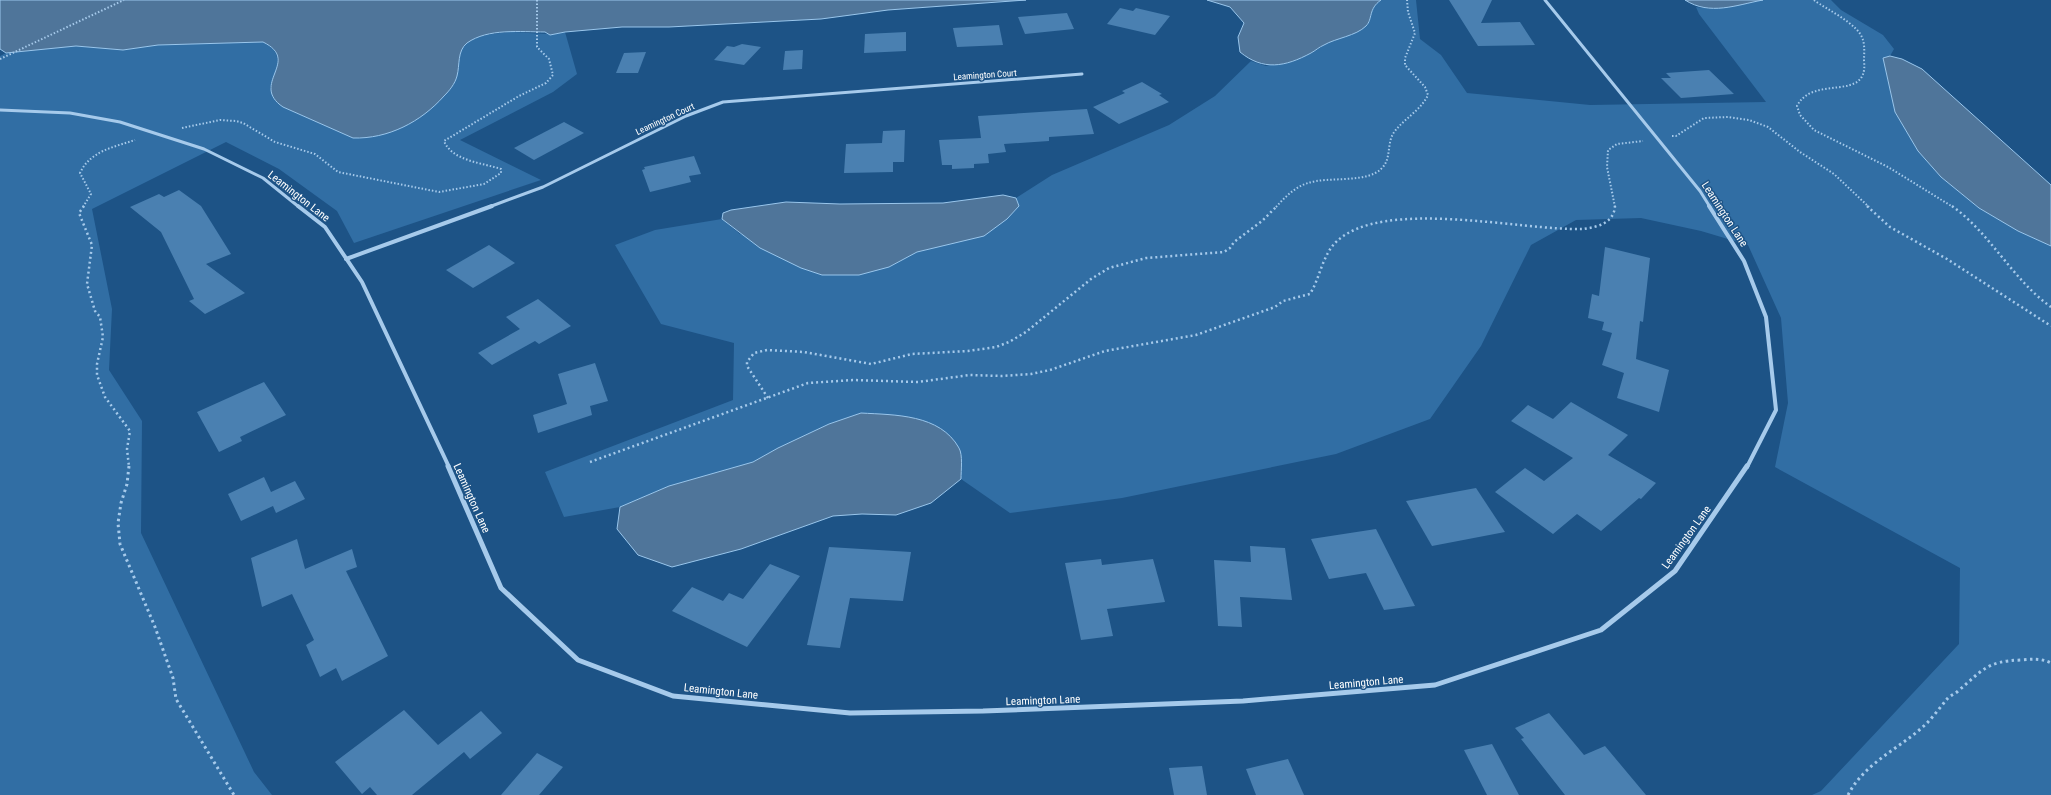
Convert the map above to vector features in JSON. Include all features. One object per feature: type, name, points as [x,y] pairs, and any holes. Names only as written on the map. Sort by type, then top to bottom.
[{"type":"street","name":"Leamington Lane","points":[[0,110],[70,113],[120,122],[204,149],[263,178],[325,227],[362,282],[450,470],[501,588],[578,660],[673,696],[850,714],[983,711],[1244,701],[1435,685],[1601,630],[1675,571],[1745,470],[1776,410],[1766,317],[1744,261],[1700,190],[1545,0]]},
{"type":"street","name":"Leamington Court","points":[[346,259],[543,187],[686,116],[723,102],[1082,74]]},
{"type":"path","points":[[0,59],[124,0]]},
{"type":"path","points":[[234,795],[227,786],[176,699],[173,678],[155,627],[120,544],[118,523],[121,503],[127,484],[129,466],[127,450],[130,431],[105,397],[96,375],[103,337],[100,316],[95,311],[87,284],[92,245],[79,212],[91,194],[80,173],[85,164],[97,155],[156,134],[206,122],[229,120],[243,123],[275,142],[315,154],[333,169],[346,175],[385,180],[440,192],[484,184],[494,179],[501,172],[501,169],[465,158],[449,150],[444,145],[444,141],[550,79],[554,75],[550,59],[537,47],[537,0]]},
{"type":"path","points":[[768,398],[747,370],[746,363],[755,353],[766,350],[784,350],[822,354],[871,364],[911,354],[999,347],[1022,336],[1085,283],[1108,268],[1127,262],[1175,255],[1218,254],[1226,252],[1232,248],[1234,242],[1266,218],[1276,206],[1302,186],[1317,180],[1360,177],[1381,170],[1388,159],[1388,147],[1392,135],[1404,120],[1425,103],[1428,95],[1425,87],[1405,65],[1405,58],[1415,33],[1408,12],[1407,0]]},
{"type":"path","points":[[1814,0],[1826,10],[1852,26],[1861,36],[1864,42],[1865,68],[1862,77],[1854,83],[1812,91],[1805,94],[1797,106],[1798,114],[1814,129],[1896,171],[1961,213],[1984,234],[2016,275],[2039,299],[2051,307]]},
{"type":"path","points":[[590,462],[808,383],[853,380],[918,382],[970,375],[1002,376],[1031,374],[1050,370],[1105,352],[1196,335],[1275,307],[1282,301],[1310,294],[1322,271],[1332,246],[1346,233],[1378,221],[1393,219],[1429,219],[1555,228],[1595,227],[1608,219],[1614,211],[1615,196],[1607,166],[1607,155],[1610,147],[1618,144],[1676,136],[1710,116],[1743,119],[1768,127],[1800,152],[1834,174],[1890,227],[1947,259],[2051,326]]},
{"type":"path","points":[[1848,795],[1852,787],[1878,759],[1926,724],[1950,696],[1957,692],[1978,672],[1995,663],[2009,660],[2042,659],[2051,663]]},
{"type":"shaded area","points":[[0,0],[1026,0],[888,10],[821,19],[669,27],[622,27],[565,32],[550,35],[545,32],[505,32],[485,35],[475,38],[464,46],[460,54],[457,76],[453,85],[450,90],[425,114],[403,127],[379,136],[353,138],[283,107],[274,98],[271,90],[272,81],[278,65],[278,57],[274,49],[263,42],[158,45],[123,50],[76,46],[6,53],[0,49]]},
{"type":"shaded area","points":[[1207,0],[1381,0],[1372,10],[1368,23],[1362,29],[1320,47],[1301,58],[1283,64],[1274,65],[1257,62],[1240,52],[1238,37],[1244,23],[1230,7]]},
{"type":"shaded area","points":[[1381,0],[1416,0],[1420,39],[1441,55],[1467,93],[1590,105],[1766,102],[1699,14],[1696,7],[1713,9],[1763,0],[1831,0],[1841,10],[1883,35],[1894,49],[1890,56],[1883,58],[1895,112],[1918,151],[1941,177],[1979,208],[2018,231],[2051,246],[2051,795],[1812,795],[1821,791],[1959,644],[1960,568],[1775,467],[1788,403],[1781,318],[1748,245],[1701,231],[1641,218],[1576,220],[1531,245],[1481,346],[1430,419],[1336,454],[1122,498],[1010,513],[961,479],[960,448],[861,413],[829,424],[778,448],[753,462],[669,486],[620,507],[564,517],[545,472],[733,400],[734,343],[661,324],[615,245],[655,230],[722,219],[740,234],[889,267],[917,252],[949,243],[1007,219],[1019,206],[1016,198],[1052,175],[1169,125],[1215,96],[1251,61],[1266,66],[1312,53],[1370,13],[1374,5]]},
{"type":"shaded area","points":[[1685,0],[1763,0],[1723,8],[1714,8],[1694,5]]},
{"type":"shaded area","points":[[510,32],[545,34],[565,32],[577,74],[553,92],[460,140],[541,180],[354,243],[337,211],[279,169],[226,142],[92,209],[112,309],[109,370],[142,421],[141,533],[254,772],[272,795],[0,795],[0,56],[6,53],[76,46],[123,50],[157,45],[263,42],[275,51],[277,56],[276,68],[270,88],[283,107],[353,138],[365,138],[401,128],[452,87],[460,53],[468,42],[481,36]]},
{"type":"shaded area","points":[[1890,56],[1902,59],[1922,69],[2051,185],[2051,246],[2018,231],[1979,208],[1941,177],[1918,151],[1895,112],[1883,58]]},
{"type":"shaded area","points":[[1003,195],[1016,198],[1019,206],[1007,219],[984,236],[917,252],[889,267],[859,275],[822,275],[801,268],[760,248],[722,219],[723,213],[731,210],[786,202],[840,204],[943,203]]},
{"type":"shaded area","points":[[861,413],[916,418],[940,428],[951,437],[959,448],[961,459],[961,479],[931,503],[896,515],[862,514],[833,516],[741,549],[672,567],[638,555],[617,529],[620,507],[669,486],[753,462],[778,448],[829,424]]},
{"type":"building","points":[[1449,0],[1492,0],[1481,23],[1520,22],[1535,45],[1478,46]]},
{"type":"building","points":[[1120,8],[1133,11],[1136,8],[1170,16],[1155,35],[1107,24]]},
{"type":"building","points":[[1067,13],[1074,29],[1025,34],[1018,17]]},
{"type":"building","points":[[999,25],[1003,45],[957,47],[953,28]]},
{"type":"building","points":[[906,32],[906,51],[864,53],[865,34]]},
{"type":"building","points":[[742,44],[761,47],[744,65],[714,60],[727,46],[734,47]]},
{"type":"building","points":[[803,50],[802,69],[783,70],[785,51]]},
{"type":"building","points":[[646,52],[638,73],[616,73],[624,53]]},
{"type":"building","points":[[1709,70],[1734,94],[1681,98],[1661,78],[1671,78],[1666,73]]},
{"type":"building","points":[[1142,82],[1162,94],[1159,95],[1169,102],[1119,124],[1093,107],[1125,93],[1122,91]]},
{"type":"building","points":[[1087,109],[1094,134],[1049,137],[1049,141],[1004,144],[1006,152],[988,154],[989,163],[974,164],[974,168],[952,169],[952,165],[942,165],[939,140],[981,138],[978,116]]},
{"type":"building","points":[[564,122],[584,133],[534,160],[514,148]]},
{"type":"building","points":[[905,130],[904,162],[893,162],[893,172],[844,173],[846,144],[882,143],[883,131]]},
{"type":"building","points":[[694,156],[701,174],[689,176],[691,182],[650,192],[642,170],[645,169],[644,167]]},
{"type":"building","points":[[179,190],[201,206],[231,254],[206,264],[245,293],[205,314],[189,301],[194,299],[161,232],[130,207],[159,194],[164,197]]},
{"type":"building","points":[[489,245],[515,263],[473,288],[446,270]]},
{"type":"building","points":[[1605,247],[1650,258],[1643,322],[1640,321],[1636,359],[1669,370],[1659,412],[1617,398],[1624,373],[1602,365],[1612,333],[1602,330],[1604,322],[1588,318],[1592,294],[1599,296]]},
{"type":"building","points":[[538,299],[571,326],[539,344],[535,341],[492,365],[478,353],[520,329],[506,317]]},
{"type":"building","points":[[595,363],[608,401],[590,406],[592,415],[538,433],[533,415],[567,404],[558,374]]},
{"type":"building","points":[[264,382],[286,415],[240,437],[242,441],[219,452],[197,412]]},
{"type":"building","points":[[1571,402],[1628,435],[1608,455],[1656,483],[1641,499],[1639,498],[1601,531],[1577,514],[1553,534],[1495,492],[1525,468],[1544,481],[1573,458],[1511,421],[1528,405],[1553,419]]},
{"type":"building","points":[[264,477],[271,492],[295,481],[305,499],[276,513],[273,506],[241,521],[228,494]]},
{"type":"building","points":[[1476,488],[1505,532],[1432,546],[1406,501]]},
{"type":"building","points":[[1376,529],[1415,606],[1384,610],[1366,573],[1329,579],[1311,539]]},
{"type":"building","points":[[297,539],[305,569],[352,549],[357,567],[346,571],[388,656],[342,681],[336,668],[320,677],[306,645],[314,640],[292,594],[262,607],[251,558]]},
{"type":"building","points":[[1250,546],[1285,548],[1292,600],[1240,597],[1242,627],[1218,626],[1214,560],[1251,562]]},
{"type":"building","points":[[829,547],[911,552],[903,601],[850,598],[840,648],[807,645]]},
{"type":"building","points":[[1101,559],[1102,565],[1153,559],[1165,602],[1107,609],[1113,636],[1081,640],[1065,563]]},
{"type":"building","points":[[770,564],[800,576],[747,647],[672,611],[692,587],[723,601],[729,593],[743,599]]},
{"type":"building","points":[[404,710],[438,745],[481,711],[502,733],[470,759],[464,752],[412,795],[377,795],[370,787],[362,794],[335,762]]},
{"type":"building","points":[[1549,713],[1584,755],[1605,746],[1646,795],[1565,795],[1521,739],[1524,738],[1515,728]]},
{"type":"building","points":[[1492,744],[1519,795],[1487,795],[1464,750]]},
{"type":"building","points":[[537,753],[563,767],[539,795],[501,795]]},
{"type":"building","points":[[1288,759],[1304,795],[1256,795],[1246,769]]},
{"type":"building","points":[[1202,766],[1207,795],[1174,795],[1169,768]]}]
